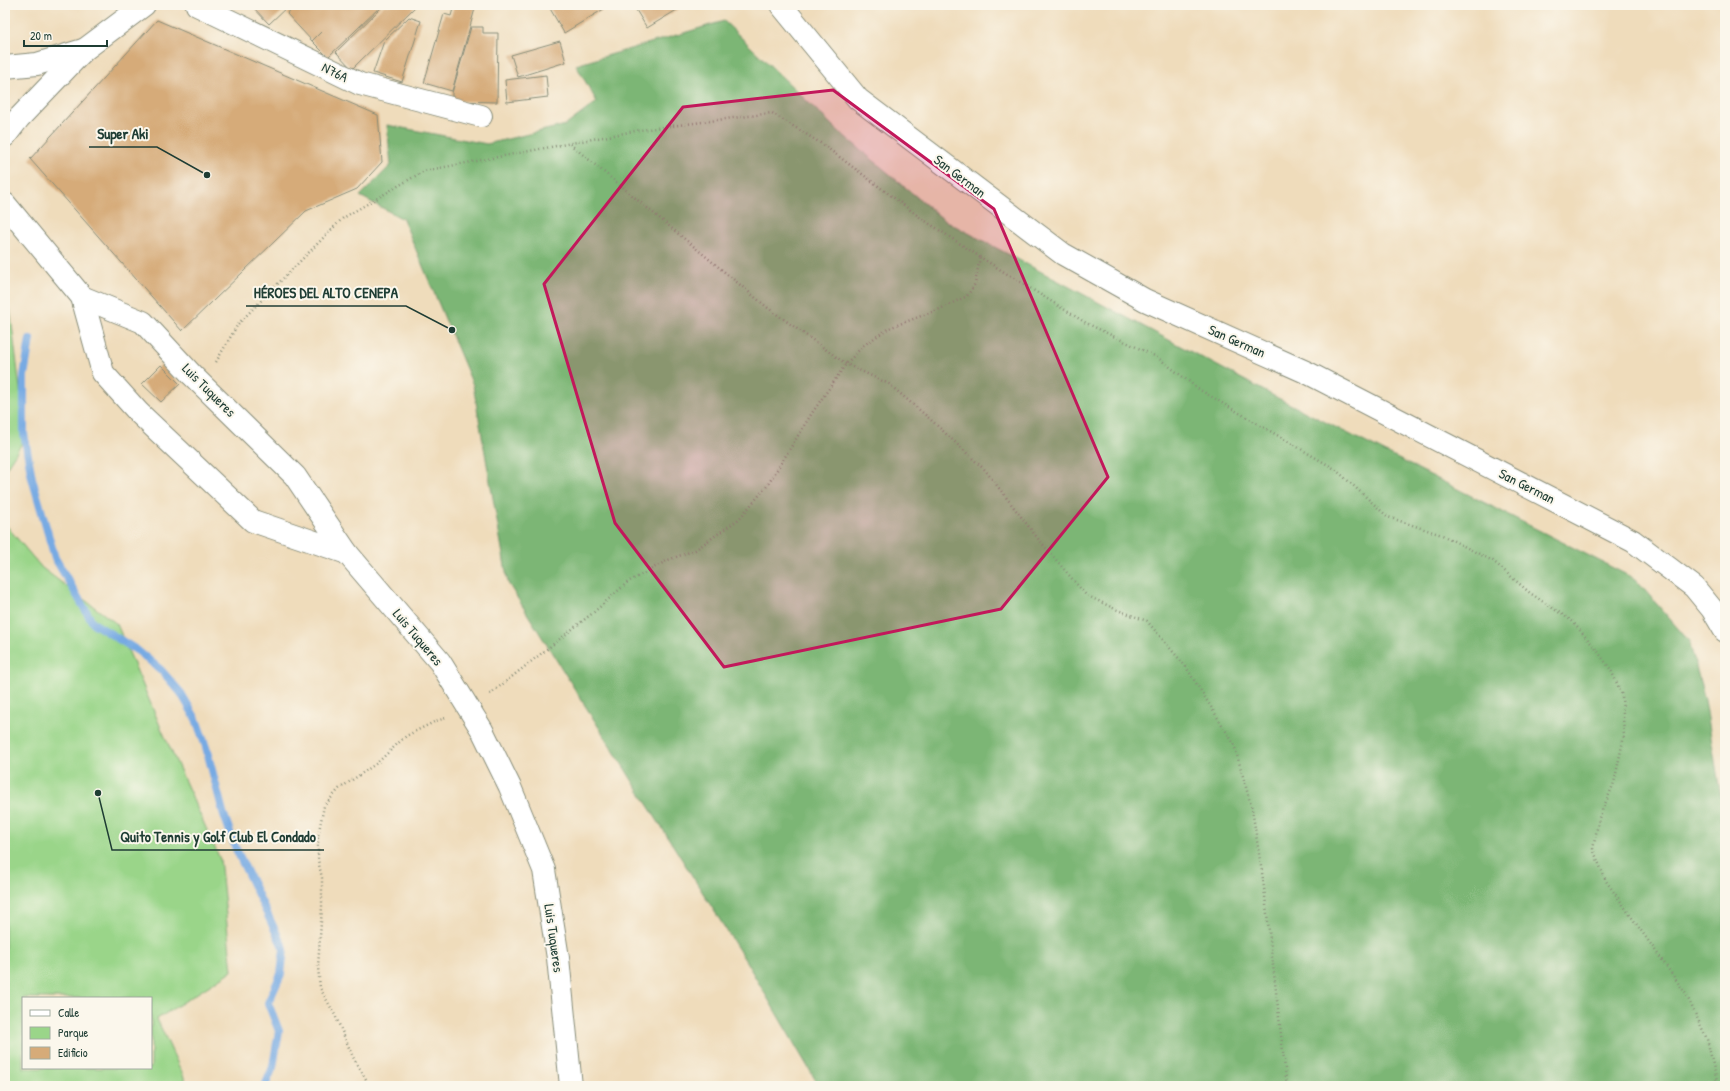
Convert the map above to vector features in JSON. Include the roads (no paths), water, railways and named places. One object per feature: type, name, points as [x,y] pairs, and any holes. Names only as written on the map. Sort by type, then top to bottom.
[{"type":"main road","points":[[5,136],[19,118],[84,50],[144,5]]},
{"type":"main road","name":"N76A","points":[[197,5],[360,84],[481,116]]},
{"type":"main road","name":"San German","points":[[781,5],[858,99],[1063,254],[1145,300],[1308,373],[1633,541],[1694,587],[1712,609],[1725,631]]},
{"type":"main road","points":[[5,67],[37,64],[84,50]]},
{"type":"main road","points":[[5,204],[82,298],[103,373],[139,413],[253,521],[347,554]]},
{"type":"main road","name":"Luis Tuqueres","points":[[82,298],[143,322],[203,385],[295,476],[347,554],[440,662],[470,710],[482,730],[510,787],[544,870],[558,958],[571,1086]]},
{"type":"waterway","points":[[30,339],[24,376],[24,434],[32,478],[55,558],[93,623],[138,651],[161,670],[181,693],[196,719],[206,747],[223,812],[236,849],[284,949],[281,974],[268,1003],[279,1031],[273,1067],[265,1086]]},
{"type":"place","name":"Super Aki","points":[[207,175]]},
{"type":"place","name":"HÉROES DEL ALTO CENEPA","points":[[452,330]]},
{"type":"place","name":"Quito Tennis y Golf Club El Condado","points":[[98,793]]}]
